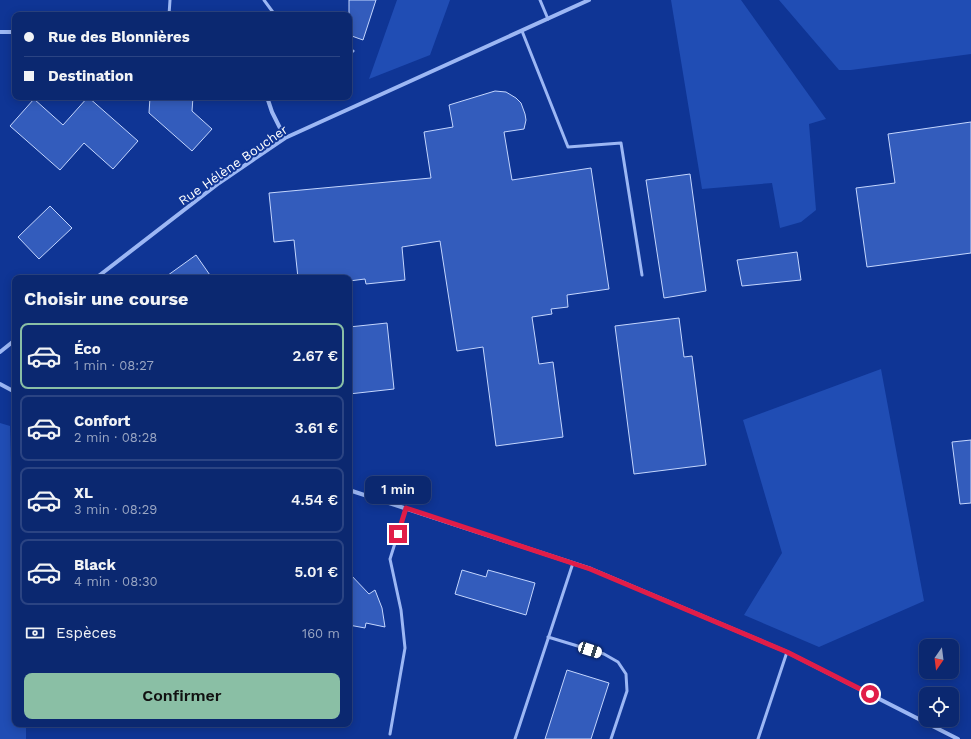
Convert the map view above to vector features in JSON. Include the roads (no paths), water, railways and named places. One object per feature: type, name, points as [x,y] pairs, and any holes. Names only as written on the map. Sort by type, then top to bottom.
[{"type":"street","name":"Rue Hélène Boucher","points":[[100,275],[219,183],[285,138],[589,0]]},
{"type":"street","points":[[0,32],[12,32]]},
{"type":"street","points":[[268,100],[272,112],[285,138]]},
{"type":"street","points":[[0,352],[12,342]]},
{"type":"street","points":[[0,384],[12,390]]},
{"type":"street","points":[[352,491],[590,569],[787,652],[958,739]]},
{"type":"lane","points":[[169,12],[170,0]]},
{"type":"lane","points":[[264,0],[273,12]]},
{"type":"lane","points":[[540,0],[548,19]]},
{"type":"lane","points":[[522,31],[568,147],[620,143],[642,275]]},
{"type":"lane","points":[[390,734],[405,648],[401,610],[390,559],[406,508]]},
{"type":"lane","points":[[514,739],[573,563]]},
{"type":"lane","points":[[548,637],[604,654],[618,662],[626,674],[627,691],[611,739]]},
{"type":"lane","points":[[758,739],[787,652]]}]
